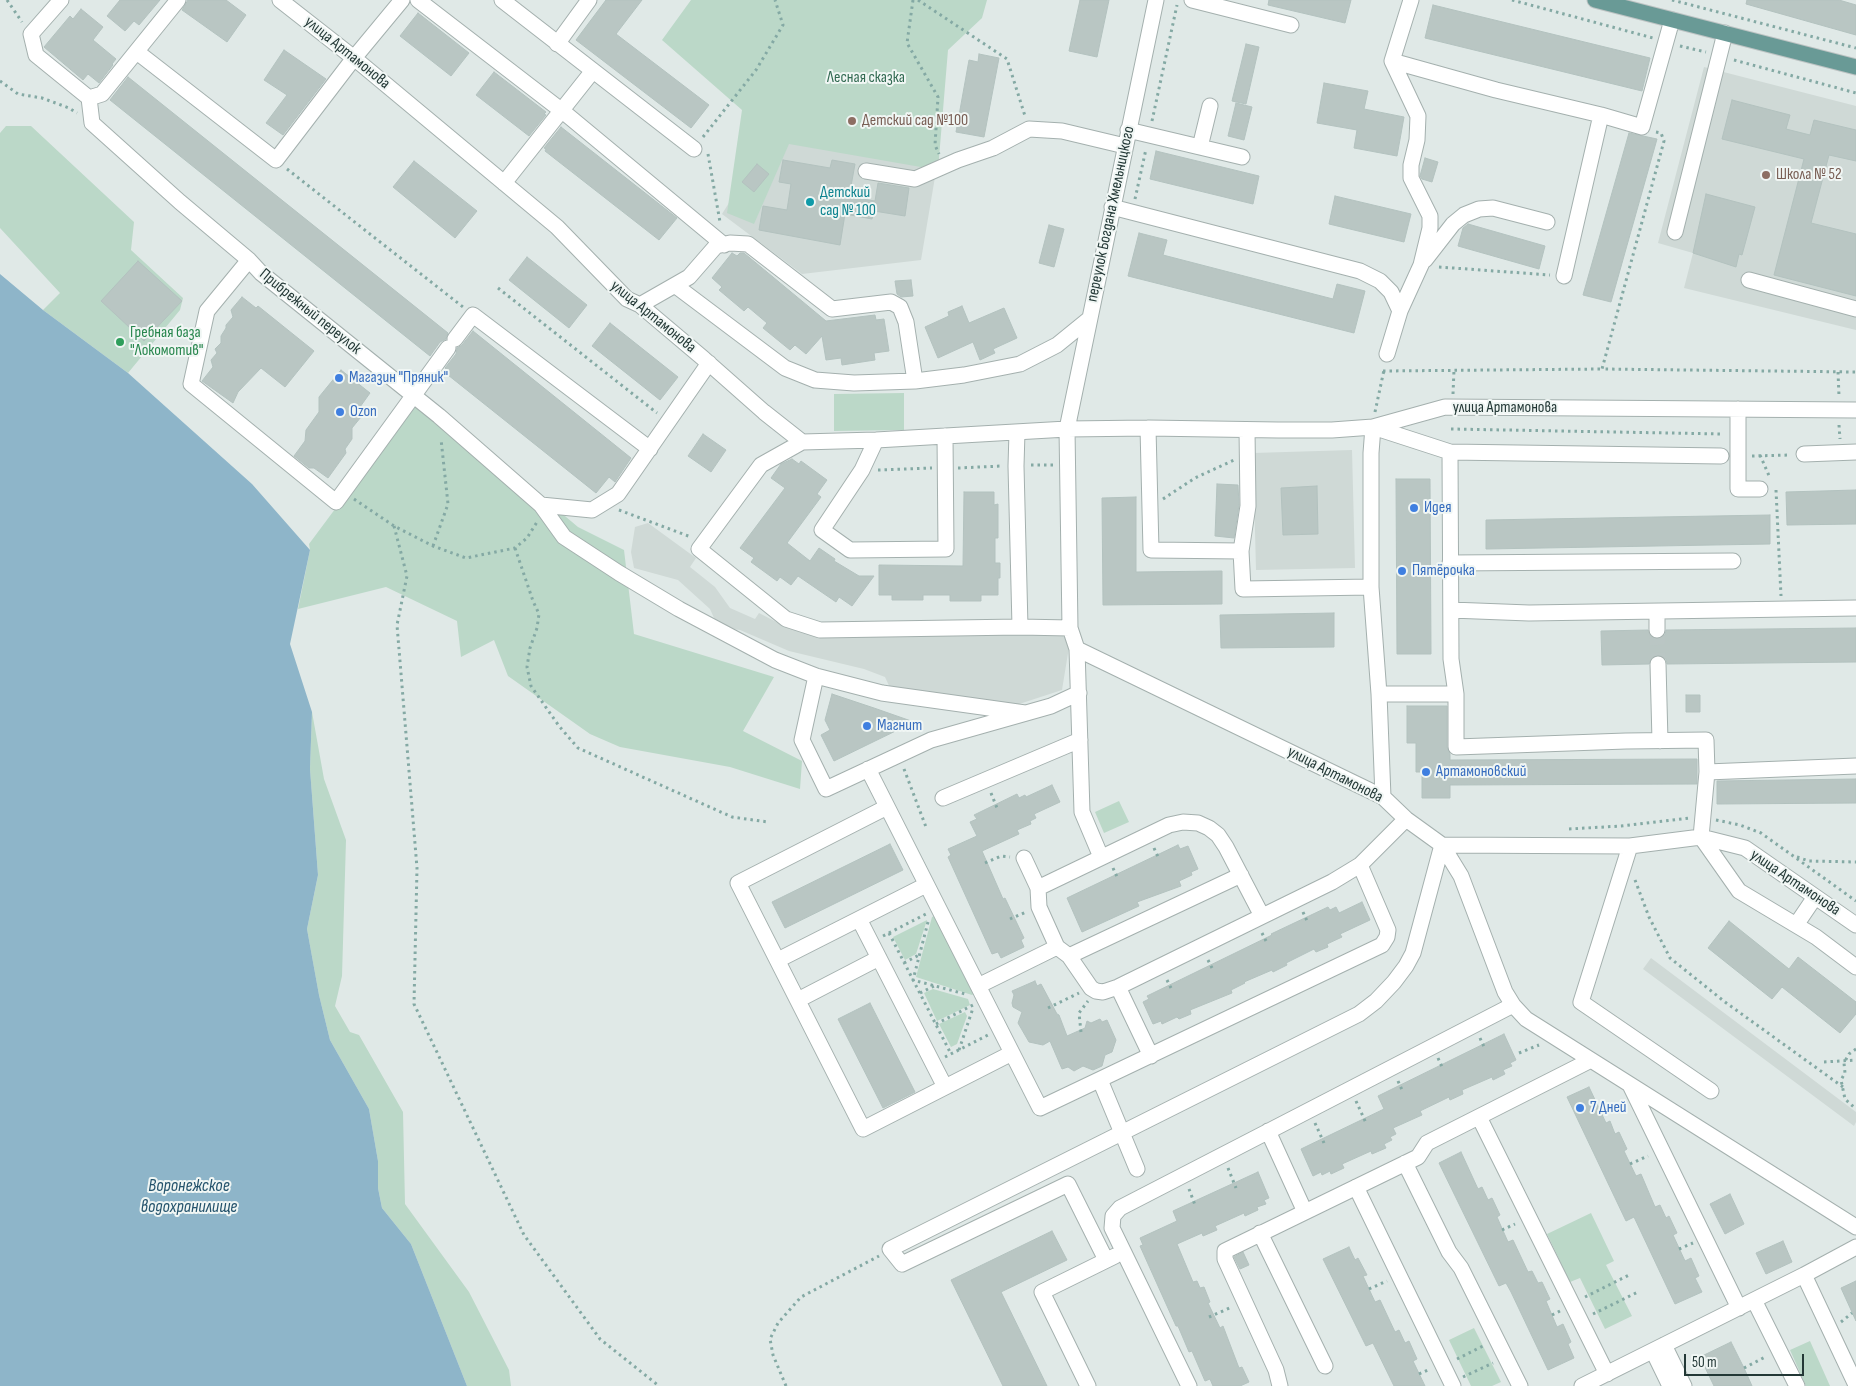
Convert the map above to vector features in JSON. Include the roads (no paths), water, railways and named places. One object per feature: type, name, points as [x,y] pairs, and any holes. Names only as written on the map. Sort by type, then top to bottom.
[{"type":"main road","points":[[1595,0],[1856,67]]},
{"type":"street","points":[[61,0],[31,34],[36,56],[89,98],[102,94],[178,0]]},
{"type":"street","name":"улица Артамонова","points":[[280,0],[354,58],[557,227],[627,299],[640,305],[764,412],[802,442],[876,440],[1068,429],[1323,430],[1373,427],[1445,407],[1856,410]]},
{"type":"street","points":[[137,52],[276,160],[354,58],[402,0]]},
{"type":"street","points":[[418,0],[562,111],[724,244]]},
{"type":"street","points":[[502,0],[592,72],[698,143]]},
{"type":"street","points":[[557,44],[589,0]]},
{"type":"street","name":"переулок Богдана Хмельницкого","points":[[1068,429],[1089,319],[1156,0]]},
{"type":"street","points":[[1192,0],[1291,25]]},
{"type":"street","points":[[1387,354],[1400,311],[1421,265],[1430,228],[1430,216],[1411,178],[1411,165],[1417,140],[1418,116],[1392,61],[1412,0]]},
{"type":"street","points":[[1392,61],[1642,127],[1672,20]]},
{"type":"street","points":[[1675,232],[1725,33]]},
{"type":"street","points":[[504,183],[592,72]]},
{"type":"street","name":"Прибрежный переулок","points":[[89,98],[92,123],[180,202],[250,260],[261,273],[439,416],[541,505],[564,537],[619,573],[680,609],[775,660],[816,676],[882,693],[1025,713]]},
{"type":"street","points":[[1200,147],[1210,106]]},
{"type":"street","points":[[1564,276],[1601,115]]},
{"type":"street","points":[[866,171],[915,179],[945,165],[993,148],[1029,129],[1062,131],[1125,146]]},
{"type":"street","points":[[1128,130],[1242,157]]},
{"type":"street","points":[[1112,207],[1360,270],[1380,281],[1391,292],[1400,311]]},
{"type":"street","points":[[1421,265],[1453,224],[1464,215],[1479,209],[1493,208],[1548,222]]},
{"type":"street","points":[[640,305],[689,277],[716,246],[730,243],[748,244],[832,309],[890,302],[900,307],[906,322],[915,381]]},
{"type":"street","points":[[250,260],[207,311],[191,384],[336,502],[412,395],[473,315],[650,449]]},
{"type":"street","points":[[1749,280],[1856,309]]},
{"type":"street","points":[[676,286],[785,368],[815,380],[854,383],[915,381],[964,375],[1020,364],[1057,345],[1089,319]]},
{"type":"street","points":[[541,505],[592,510],[618,494],[709,363]]},
{"type":"street","points":[[1738,409],[1738,489],[1760,489]]},
{"type":"street","points":[[1384,798],[1371,587],[1371,453],[1373,427],[1450,452],[1721,456]]},
{"type":"street","points":[[1148,428],[1151,550],[1241,551]]},
{"type":"street","points":[[1068,429],[1070,628],[1077,649],[1082,812],[1101,857]]},
{"type":"street","points":[[1247,430],[1248,506],[1241,551],[1243,589],[1371,587]]},
{"type":"street","points":[[1017,432],[1016,466],[1020,627]]},
{"type":"street","points":[[876,440],[862,470],[822,530],[850,550],[946,549],[945,436]]},
{"type":"street","points":[[802,442],[761,465],[699,549],[786,619],[820,630],[1070,628]]},
{"type":"street","points":[[1450,452],[1451,659],[1456,694],[1456,747],[1706,740],[1707,772],[1701,837],[1740,891],[1816,937],[1856,966]]},
{"type":"street","points":[[1804,454],[1856,452]]},
{"type":"street","points":[[1450,563],[1733,561]]},
{"type":"street","points":[[1451,610],[1530,614],[1856,608]]},
{"type":"street","points":[[1657,612],[1657,630]]},
{"type":"street","name":"улица Артамонова","points":[[1077,649],[1384,798],[1406,818],[1442,845],[1629,852],[1701,837],[1744,848],[1856,924]]},
{"type":"street","points":[[1658,664],[1660,741]]},
{"type":"street","points":[[816,676],[802,740],[826,789],[930,740],[1051,706],[1079,693]]},
{"type":"street","points":[[1379,694],[1456,694]]},
{"type":"street","points":[[943,798],[1080,740]]},
{"type":"street","points":[[1707,772],[1856,766]]},
{"type":"street","points":[[868,769],[978,986],[979,1002],[1000,1029],[1040,1108],[1382,945],[1388,930],[1360,865]]},
{"type":"street","points":[[887,808],[738,883],[863,1129],[1012,1053]]},
{"type":"street","points":[[1024,858],[1038,888],[1039,907],[1057,947],[1070,956],[1094,989],[1109,991],[1332,882],[1360,865],[1406,818]]},
{"type":"street","points":[[1038,888],[1169,825],[1183,822],[1198,823],[1218,835],[1262,916]]},
{"type":"street","points":[[1442,845],[1461,876],[1501,981],[1513,1005],[1526,1019],[1856,1228]]},
{"type":"street","points":[[1106,1260],[1068,1184],[902,1264],[890,1249],[1123,1134],[1359,1014],[1376,1001],[1406,966],[1413,952],[1442,845]]},
{"type":"street","points":[[1629,852],[1581,1002],[1711,1091]]},
{"type":"street","points":[[1070,956],[1241,875]]},
{"type":"street","points":[[778,960],[926,885]]},
{"type":"street","points":[[1796,925],[1815,896]]},
{"type":"street","points":[[859,919],[945,1088]]},
{"type":"street","points":[[978,986],[1057,947]]},
{"type":"street","points":[[798,1000],[879,958]]},
{"type":"street","points":[[1118,987],[1151,1056]]},
{"type":"street","points":[[1189,1386],[1112,1228],[1113,1216],[1120,1208],[1513,1005]]},
{"type":"street","points":[[1280,1386],[1276,1370],[1225,1259],[1225,1251],[1418,1157],[1427,1143],[1591,1060]]},
{"type":"street","points":[[1100,1080],[1137,1169]]},
{"type":"street","points":[[1630,1084],[1739,1308]]},
{"type":"street","points":[[1479,1117],[1607,1374]]},
{"type":"street","points":[[1268,1131],[1305,1212]]},
{"type":"street","points":[[1405,1163],[1449,1252],[1461,1268],[1520,1386]]},
{"type":"street","points":[[1356,1187],[1452,1384]]},
{"type":"street","points":[[1260,1234],[1325,1366]]},
{"type":"street","points":[[1582,1386],[1804,1276],[1856,1247]]},
{"type":"street","points":[[1088,1386],[1042,1292],[1124,1252]]},
{"type":"street","points":[[1804,1276],[1856,1385]]},
{"type":"street","points":[[1754,1300],[1797,1386]]},
{"type":"street","points":[[1658,1348],[1670,1386]]},
{"type":"street","points":[[1658,1348],[1684,1386]]},
{"type":"water","name":"Воронежское водохранилище","points":[[0,274],[43,310],[128,373],[252,484],[310,550],[290,644],[312,712],[310,769],[318,875],[307,929],[319,995],[330,1040],[369,1109],[378,1161],[378,1188],[382,1208],[411,1244],[467,1386],[0,1386]]},
{"type":"tunnel","points":[[1657,630],[1658,664]]},
{"type":"place","name":"Детский сад №100","points":[[852,121]]},
{"type":"place","name":"Школа № 52","points":[[1766,175]]},
{"type":"place","name":"Детский сад № 100","points":[[810,202]]},
{"type":"place","name":"Гребная база \"Локомотив\"","points":[[120,342]]},
{"type":"place","name":"Магазин \"Пряник\"","points":[[339,378]]},
{"type":"place","name":"Ozon","points":[[340,412]]},
{"type":"place","name":"Идея","points":[[1414,508]]},
{"type":"place","name":"Пятёрочка","points":[[1402,571]]},
{"type":"place","name":"Магнит","points":[[867,726]]},
{"type":"place","name":"Артамоновский","points":[[1426,772]]},
{"type":"place","name":"7 Дней","points":[[1580,1108]]},
{"type":"park label","name":"Лесная сказка","points":[[866,78]]}]
